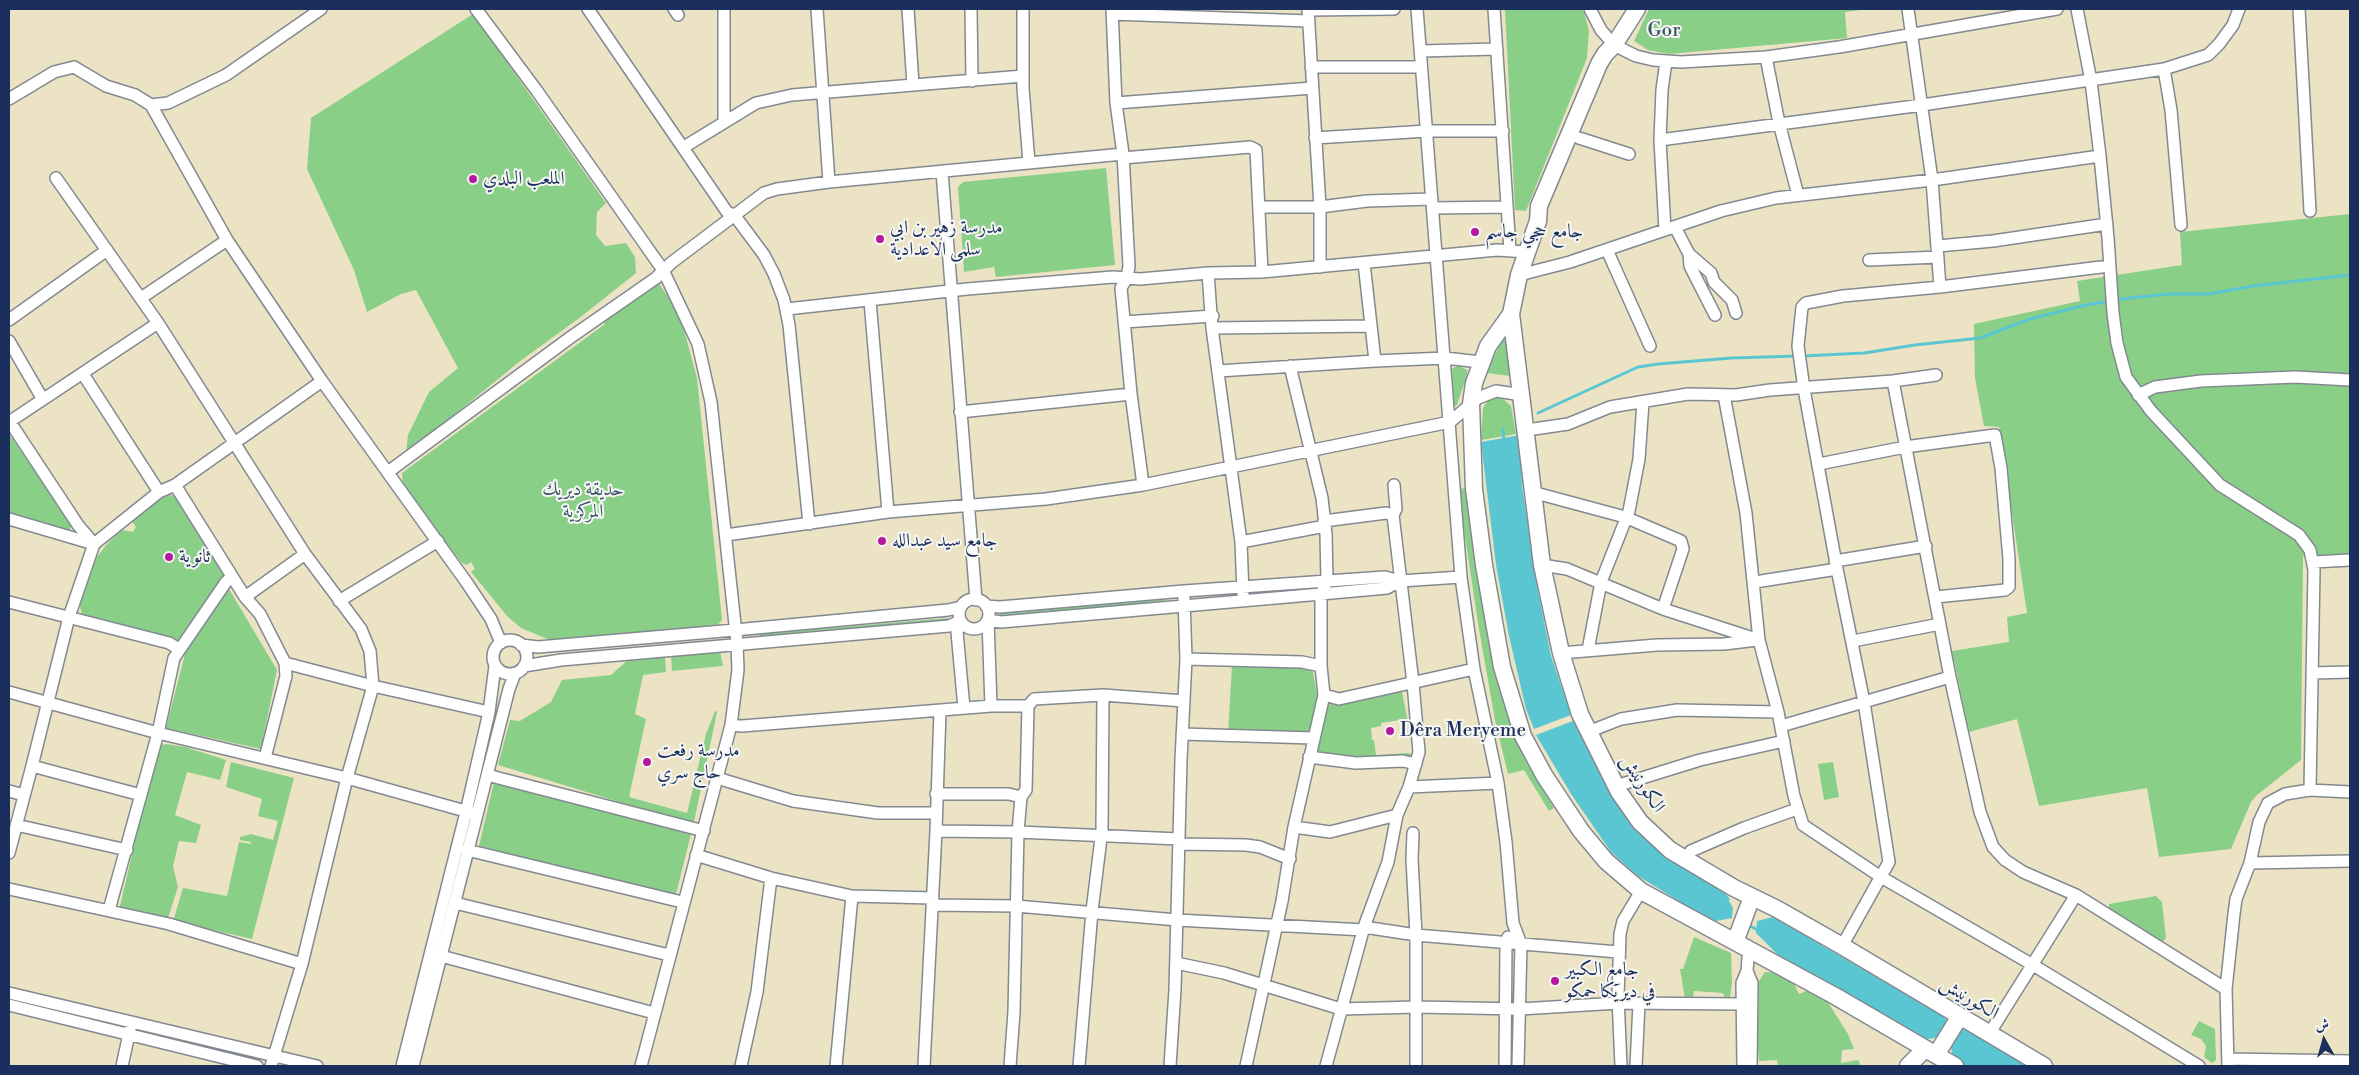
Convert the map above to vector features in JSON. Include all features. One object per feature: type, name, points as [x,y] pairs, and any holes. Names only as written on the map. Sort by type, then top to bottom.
[{"type":"main road","points":[[1637,9],[1614,45],[1599,64],[1539,206],[1538,221],[1519,275],[1510,314],[1493,337],[1480,362],[1474,383],[1471,404],[1474,488],[1486,582],[1502,667],[1523,736],[1544,775],[1581,831],[1606,861],[1641,891],[1736,939],[1751,950],[1934,1051],[1955,1066]]},
{"type":"main road","points":[[1538,221],[1549,209],[1609,69],[1614,45]]},
{"type":"main road","name":"الكورنيش","points":[[1510,314],[1542,565],[1562,653],[1571,686],[1588,732],[1616,786],[1640,822],[1670,850],[1750,902],[1842,946],[1958,1020],[1989,1034],[2044,1066]]},
{"type":"main road","points":[[1736,939],[1750,902]]},
{"type":"main road","points":[[1908,1066],[1934,1051],[1958,1020]]},
{"type":"street","points":[[151,105],[168,103],[226,75],[321,9]]},
{"type":"street","points":[[478,9],[664,270],[688,317],[698,344],[706,375],[726,534],[738,670],[731,725],[704,831],[682,902],[640,1066]]},
{"type":"street","points":[[588,9],[727,212],[735,216],[767,261],[787,309],[799,409],[809,524]]},
{"type":"street","points":[[724,9],[724,121]]},
{"type":"street","points":[[818,9],[829,182]]},
{"type":"street","points":[[908,9],[913,85]]},
{"type":"street","points":[[971,9],[972,81]]},
{"type":"street","points":[[1023,9],[1022,76],[1029,163]]},
{"type":"street","points":[[1143,485],[1131,394],[1121,288],[1127,278],[1129,266],[1123,156],[1116,103],[1112,12],[1308,13],[1394,9]]},
{"type":"street","points":[[1417,9],[1461,577],[1474,669],[1498,783],[1506,842],[1513,923],[1521,944],[1518,1066]]},
{"type":"street","points":[[1494,9],[1510,250]]},
{"type":"street","points":[[1590,9],[1605,36],[1614,45],[1636,56],[1666,62],[1766,57],[1913,35],[2057,9]]},
{"type":"street","points":[[1908,9],[1932,180],[1940,287]]},
{"type":"street","points":[[2077,9],[2091,81],[2100,156],[2113,313],[2122,365],[2126,377],[2138,395],[2220,485],[2299,535],[2310,550],[2313,562],[2310,790]]},
{"type":"street","points":[[1660,140],[1922,105],[2164,69],[2208,56],[2233,25],[2239,9]]},
{"type":"street","points":[[2299,9],[2310,211]]},
{"type":"street","points":[[1308,13],[1320,207],[1320,267]]},
{"type":"street","points":[[1421,51],[1497,49]]},
{"type":"street","points":[[1766,57],[1778,123],[1798,194]]},
{"type":"street","points":[[1666,62],[1662,90],[1660,140],[1670,228],[1689,254],[1711,273],[1714,282],[1725,296],[1732,300],[1736,313]]},
{"type":"street","points":[[9,99],[54,72],[74,67],[106,86],[135,95],[151,105],[227,240],[322,381],[438,541],[491,620],[501,643]]},
{"type":"street","points":[[1311,68],[1421,68]]},
{"type":"street","points":[[2164,69],[2171,110],[2180,225]]},
{"type":"street","points":[[684,147],[756,103],[792,95],[1022,76]]},
{"type":"street","points":[[1116,103],[1312,88]]},
{"type":"street","points":[[1315,138],[1427,131],[1502,131]]},
{"type":"street","points":[[1579,138],[1629,154]]},
{"type":"street","points":[[388,472],[664,270],[752,201],[764,193],[777,189],[829,182],[1029,163],[1250,147],[1256,150],[1262,272]]},
{"type":"street","points":[[1519,275],[1608,250],[1729,209],[1798,194],[1932,180],[2100,156]]},
{"type":"street","points":[[942,172],[969,505],[981,603],[988,620],[991,706]]},
{"type":"street","points":[[56,178],[158,323],[305,554],[366,638],[370,651],[373,686],[347,778],[302,964],[273,1061]]},
{"type":"street","points":[[1259,207],[1320,207],[1367,201],[1507,207]]},
{"type":"street","points":[[1869,260],[2107,224]]},
{"type":"street","points":[[141,298],[227,240]]},
{"type":"street","points":[[9,320],[107,250]]},
{"type":"street","points":[[787,309],[1113,277],[1140,279],[1208,273],[1262,272],[1437,258],[1510,250],[1527,252]]},
{"type":"street","points":[[1608,250],[1650,346]]},
{"type":"street","points":[[1689,254],[1690,266],[1715,315]]},
{"type":"street","points":[[1364,263],[1375,360]]},
{"type":"street","points":[[1842,946],[1889,862],[1864,702],[1836,565],[1804,389],[1798,346],[1802,307],[1806,303],[1843,296],[1940,287],[2109,266]]},
{"type":"street","points":[[1208,273],[1213,316],[1212,328],[1241,542],[1243,600]]},
{"type":"street","points":[[870,301],[888,512]]},
{"type":"street","points":[[1124,322],[1213,316]]},
{"type":"street","points":[[94,544],[78,525],[9,422],[42,398],[83,374],[158,323]]},
{"type":"street","points":[[1212,328],[1371,326]]},
{"type":"street","points":[[9,341],[42,398]]},
{"type":"street","points":[[1218,371],[1375,360],[1445,358],[1480,362]]},
{"type":"street","points":[[1246,1066],[1277,926],[1294,827],[1324,695],[1321,666],[1321,594],[1327,581],[1325,524],[1322,498],[1309,451],[1290,366]]},
{"type":"street","points":[[83,374],[159,492]]},
{"type":"street","points":[[1526,430],[1568,424],[1610,407],[1688,394],[1724,395],[1804,389],[1936,375]]},
{"type":"street","points":[[2138,395],[2155,387],[2201,381],[2295,378],[2350,380]]},
{"type":"street","points":[[9,853],[69,616],[94,544],[159,492],[175,485],[322,381]]},
{"type":"street","points":[[1893,381],[1904,447],[1926,546],[1950,677],[1980,812],[1993,847],[2005,860],[2023,872],[2076,895],[2226,989]]},
{"type":"street","points":[[726,534],[888,512],[1046,500],[1143,485],[1450,422],[1478,398],[1496,391],[1516,394],[1522,400]]},
{"type":"street","points":[[960,412],[1131,394]]},
{"type":"street","points":[[1724,395],[1746,513],[1759,640],[1778,712],[1797,809],[1803,825],[1809,831],[1881,877],[2032,965],[2199,1066]]},
{"type":"street","points":[[1588,650],[1601,582],[1629,510],[1639,459],[1643,402]]},
{"type":"street","points":[[1819,464],[1904,447],[1995,434],[2009,560],[2009,587],[2005,590],[1936,598]]},
{"type":"street","points":[[175,485],[245,597],[260,614],[284,663],[286,676],[265,758]]},
{"type":"street","points":[[1326,1066],[1364,928],[1388,862],[1397,815],[1409,787],[1419,746],[1414,683],[1393,515],[1396,509],[1394,485]]},
{"type":"street","points":[[1532,492],[1625,517],[1679,539],[1683,545],[1663,609]]},
{"type":"street","points":[[1241,542],[1386,513],[1393,515]]},
{"type":"street","points":[[9,519],[94,544]]},
{"type":"street","points":[[339,601],[438,541]]},
{"type":"street","points":[[1754,582],[1926,546]]},
{"type":"street","points":[[245,597],[305,554]]},
{"type":"street","points":[[2313,562],[2350,560]]},
{"type":"street","points":[[1542,565],[1567,569],[1663,609],[1759,640]]},
{"type":"street","points":[[109,910],[158,733],[174,658],[226,582],[232,577]]},
{"type":"street","points":[[964,708],[957,632],[960,621],[959,611],[968,600],[1000,607],[1184,591],[1385,577],[1400,581],[1461,577]]},
{"type":"street","points":[[988,620],[1001,622],[1387,588],[1400,581]]},
{"type":"street","points":[[1170,1066],[1176,963],[1182,734],[1186,658],[1184,591]]},
{"type":"street","points":[[9,602],[168,643],[179,649]]},
{"type":"street","points":[[413,1066],[418,1025],[471,813],[489,712],[495,666],[494,650],[501,643],[512,641],[521,645],[538,647],[948,610],[961,607]]},
{"type":"street","points":[[960,621],[967,628],[977,629],[982,627],[988,620]]},
{"type":"street","points":[[495,666],[503,673],[519,670],[540,662],[737,643],[949,626],[960,621]]},
{"type":"street","points":[[1853,641],[1940,624]]},
{"type":"street","points":[[1562,653],[1657,645],[1724,644],[1759,640]]},
{"type":"street","points":[[606,641],[608,656]]},
{"type":"street","points":[[402,1066],[441,956],[467,850],[471,813],[487,775],[509,689],[526,655],[521,645]]},
{"type":"street","points":[[1186,658],[1309,663],[1321,666]]},
{"type":"street","points":[[284,663],[373,686],[489,712]]},
{"type":"street","points":[[1324,695],[1339,699],[1474,669]]},
{"type":"street","points":[[2312,673],[2350,672]]},
{"type":"street","points":[[1781,726],[1950,677]]},
{"type":"street","points":[[9,692],[158,733],[347,778],[471,813]]},
{"type":"street","points":[[1010,1066],[1014,1012],[1018,832],[1021,797],[1026,790],[1028,706],[1034,699],[1103,695],[1184,701]]},
{"type":"street","points":[[1079,1066],[1092,911],[1101,836],[1103,695]]},
{"type":"street","points":[[731,725],[991,706],[1028,706]]},
{"type":"street","points":[[1588,732],[1621,719],[1677,710],[1778,712]]},
{"type":"street","points":[[924,1066],[940,711]]},
{"type":"street","points":[[1182,734],[1313,738]]},
{"type":"street","points":[[1616,786],[1700,760],[1784,741]]},
{"type":"street","points":[[1309,757],[1356,763],[1403,761],[1416,764]]},
{"type":"street","points":[[32,766],[141,795]]},
{"type":"street","points":[[487,775],[704,831]]},
{"type":"street","points":[[717,778],[793,801],[878,813],[936,813]]},
{"type":"street","points":[[1409,787],[1498,783]]},
{"type":"street","points":[[2350,792],[2310,790],[2286,794],[2268,803],[2259,822],[2250,863],[2236,899],[2226,989],[2228,1062],[2350,1061]]},
{"type":"street","points":[[9,791],[24,795]]},
{"type":"street","points":[[936,794],[1010,794],[1021,797]]},
{"type":"street","points":[[1685,860],[1691,851],[1744,828],[1797,809]]},
{"type":"street","points":[[1294,827],[1330,832],[1397,815]]},
{"type":"street","points":[[16,825],[127,850]]},
{"type":"street","points":[[936,831],[1018,832],[1246,845],[1260,847],[1290,859]]},
{"type":"street","points":[[1413,833],[1412,859],[1417,1007],[1416,1066]]},
{"type":"street","points":[[467,850],[682,902]]},
{"type":"street","points":[[696,855],[771,878],[852,896],[1092,911],[1177,920],[1277,926],[1364,928],[1416,935],[1618,952]]},
{"type":"street","points":[[2250,863],[2350,861]]},
{"type":"street","points":[[741,1066],[757,992],[771,878]]},
{"type":"street","points":[[9,889],[169,924],[302,964]]},
{"type":"street","points":[[1621,1066],[1618,952],[1623,921],[1641,891]]},
{"type":"street","points":[[1989,1034],[2076,895]]},
{"type":"street","points":[[836,1066],[852,896]]},
{"type":"street","points":[[454,903],[669,955]]},
{"type":"street","points":[[1505,1066],[1506,943],[1513,923]]},
{"type":"street","points":[[1742,1066],[1742,983],[1747,971],[1751,950]]},
{"type":"street","points":[[441,956],[654,1013]]},
{"type":"street","points":[[1176,963],[1224,973],[1263,987],[1341,1009],[1417,1007],[1520,1009],[1619,1003],[1743,1004]]},
{"type":"street","points":[[1747,971],[1752,984],[1751,1066]]},
{"type":"street","points":[[9,993],[131,1022],[273,1061],[318,1066]]},
{"type":"street","points":[[1636,1066],[1639,1004]]},
{"type":"street","points":[[9,1006],[257,1066]]},
{"type":"street","points":[[122,1066],[131,1022]]},
{"type":"green space","points":[[1505,9],[1581,9],[1584,12],[1589,31],[1587,58],[1526,211],[1515,210]]},
{"type":"green space","name":"Gor","points":[[1649,9],[1861,10],[1845,12],[1847,38],[1669,54],[1648,50],[1634,41]]},
{"type":"green space","name":"الملعب البلدي","points":[[473,14],[606,203],[597,212],[596,235],[605,246],[626,243],[635,257],[636,273],[582,316],[519,362],[406,454],[408,435],[429,392],[458,368],[416,290],[401,294],[367,312],[354,270],[307,169],[311,118]]},
{"type":"green space","points":[[1106,168],[1115,265],[996,277],[994,267],[964,272],[958,187],[963,182]]},
{"type":"green space","points":[[2350,214],[2350,556],[2303,556],[2301,760],[2257,795],[2251,802],[2231,849],[2159,857],[2147,788],[2039,806],[2017,719],[1969,732],[1952,651],[2009,642],[2007,617],[2027,613],[1999,427],[1984,426],[1975,378],[1974,324],[2080,301],[2077,281],[2182,265],[2180,232]]},
{"type":"green space","name":"حديقة ديريك المركزية","points":[[658,282],[673,304],[684,330],[697,378],[722,620],[716,627],[550,640],[521,628],[508,617],[471,572],[475,569],[471,562],[467,565],[462,563],[411,499],[403,486],[402,473],[605,324],[603,321]]},
{"type":"green space","points":[[1502,340],[1506,340],[1511,376],[1486,373]]},
{"type":"green space","points":[[1458,365],[1467,370],[1467,375],[1457,405],[1454,406],[1452,369]]},
{"type":"green space","points":[[1493,397],[1502,398],[1511,406],[1516,434],[1481,440],[1483,408],[1488,400]]},
{"type":"green space","points":[[9,434],[69,520],[72,525],[70,530],[9,512]]},
{"type":"green space","points":[[1462,488],[1465,489],[1467,497],[1481,597],[1495,672],[1512,731],[1526,762],[1554,808],[1549,811],[1524,770],[1508,774],[1495,720],[1479,629],[1460,504],[1460,491]]},
{"type":"green space","name":"ثانوية","points":[[161,496],[177,496],[225,577],[180,643],[82,614],[80,607],[80,598],[97,557],[107,544],[122,530],[133,532],[136,527],[131,520]]},
{"type":"green space","points":[[229,589],[277,670],[261,749],[166,728],[185,654],[201,627]]},
{"type":"green space","points":[[1164,598],[1165,601],[1000,616],[1000,613]]},
{"type":"green space","points":[[948,618],[948,620],[760,637],[760,634]]},
{"type":"green space","points":[[720,651],[723,666],[672,671],[671,655]]},
{"type":"green space","points":[[665,654],[666,672],[643,675],[635,714],[646,719],[629,797],[687,813],[706,734],[715,711],[717,712],[694,822],[626,804],[498,765],[510,720],[520,721],[551,702],[562,680],[611,675],[629,659]]},
{"type":"green space","points":[[1232,665],[1303,666],[1313,672],[1317,695],[1311,730],[1306,735],[1228,735]]},
{"type":"green space","points":[[1402,692],[1412,742],[1407,719],[1381,723],[1381,726],[1371,728],[1372,740],[1374,740],[1376,755],[1409,753],[1413,757],[1359,761],[1317,756],[1326,705]]},
{"type":"green space","points":[[161,745],[185,747],[226,760],[220,780],[187,772],[175,815],[201,825],[196,843],[179,841],[173,866],[178,887],[168,918],[174,918],[183,888],[227,896],[239,842],[251,844],[251,842],[240,840],[240,837],[251,834],[273,840],[278,821],[258,816],[262,799],[226,787],[231,762],[294,778],[252,939],[121,909],[120,906],[151,772],[158,749]]},
{"type":"green space","points":[[1833,762],[1839,797],[1824,800],[1818,764]]},
{"type":"green space","points":[[494,782],[666,823],[691,834],[675,898],[479,846]]},
{"type":"green space","points":[[2156,896],[2162,902],[2166,938],[2161,944],[2109,911],[2109,904]]},
{"type":"green space","points":[[1694,937],[1731,953],[1732,983],[1730,997],[1725,998],[1723,993],[1694,991],[1693,997],[1685,999],[1680,969],[1683,969]]},
{"type":"green space","points":[[1765,972],[1783,973],[1791,978],[1799,994],[1811,989],[1824,996],[1848,1034],[1854,1049],[1842,1050],[1841,1063],[1858,1060],[1861,1066],[1778,1066],[1777,1060],[1759,1061],[1755,1014],[1756,1006],[1759,1004],[1755,987]]},
{"type":"green space","points":[[2199,1021],[2215,1029],[2216,1060],[2212,1063],[2204,1057],[2206,1046],[2201,1039],[2191,1035]]},
{"type":"water","points":[[1520,435],[1522,485],[1535,576],[1551,656],[1571,715],[1534,729],[1526,709],[1509,636],[1496,565],[1481,442]]},
{"type":"water","points":[[1573,721],[1625,812],[1694,870],[1722,890],[1730,899],[1729,901],[1733,908],[1732,918],[1716,921],[1700,914],[1638,876],[1611,852],[1571,794],[1536,735]]},
{"type":"water","points":[[1773,917],[1945,1017],[1947,1022],[1943,1037],[1927,1039],[1777,954],[1756,933],[1757,921]]},
{"type":"water","points":[[1966,1029],[2027,1066],[1962,1065],[1953,1058],[1950,1042],[1957,1031]]},
{"type":"waterway","points":[[1803,356],[1864,353],[1980,338],[2030,319],[2086,305],[2130,298],[2168,294],[2209,294],[2253,286],[2350,275]]},
{"type":"waterway","points":[[1538,413],[1638,367],[1732,358],[1797,356]]},
{"type":"waterway","points":[[1503,429],[1504,441]]},
{"type":"waterway","points":[[1746,924],[1758,930]]},
{"type":"place","name":"الملعب البلدي","points":[[473,179]]},
{"type":"place","name":"جامع حجي جاسم","points":[[1475,232]]},
{"type":"place","name":"مدرسة زهير بن ابي سلمى الاعدادية","points":[[880,239]]},
{"type":"place","name":"جامع سيد عبدالله","points":[[882,541]]},
{"type":"place","name":"ثانوية","points":[[169,557]]},
{"type":"place","name":"Dêra Meryeme","points":[[1390,731]]},
{"type":"place","name":"مدرسة رفعت حاج سري","points":[[647,762]]},
{"type":"place","name":"جامع الكبير في ديريكا حمكو","points":[[1555,981]]}]
